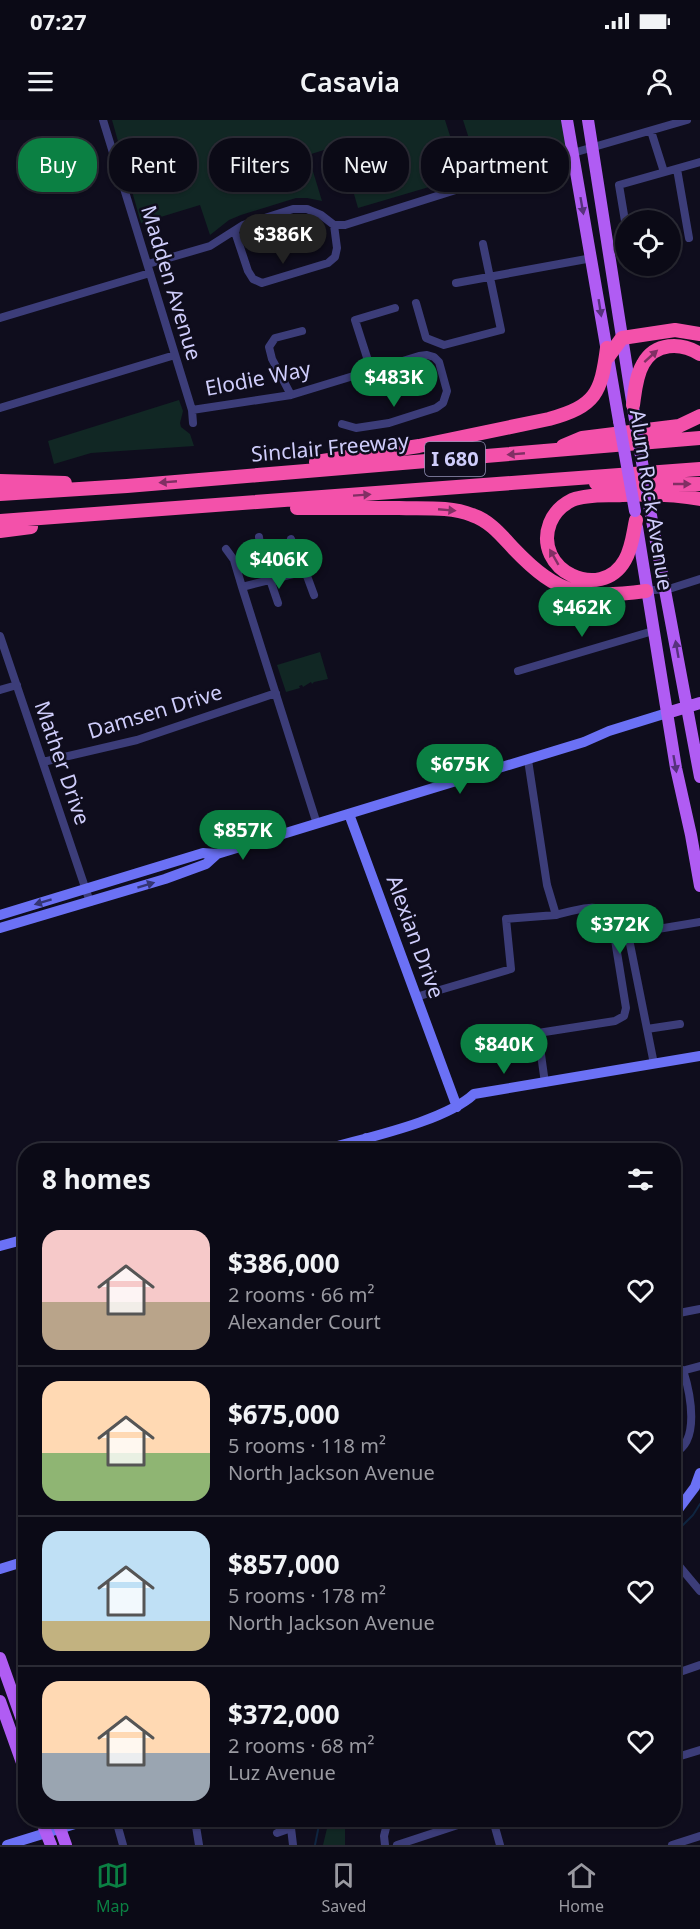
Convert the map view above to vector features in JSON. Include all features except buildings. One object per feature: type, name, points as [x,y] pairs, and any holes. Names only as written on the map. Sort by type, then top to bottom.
[{"type":"highway","points":[[210,479],[419,446],[559,416],[576,410],[594,395],[602,380],[607,352],[622,338],[675,330],[700,334]]},
{"type":"highway","points":[[633,405],[640,369],[653,352],[667,345],[674,345],[688,347],[700,354]]},
{"type":"highway","points":[[550,452],[582,438],[670,428],[687,424],[700,417]]},
{"type":"highway","name":"Sinclair Freeway","points":[[0,494],[127,486],[700,438]]},
{"type":"highway","name":"I 680","points":[[0,520],[126,513],[700,469]]},
{"type":"highway","points":[[582,478],[603,485],[700,484]]},
{"type":"highway","points":[[0,482],[40,481],[127,486]]},
{"type":"highway","points":[[635,516],[631,546],[626,559],[614,573],[607,577],[591,580],[575,577],[559,566],[549,552],[548,534],[552,518],[563,506],[580,497],[652,494],[700,499]]},
{"type":"highway","points":[[199,507],[453,510],[473,515],[491,525],[537,571],[551,582],[568,590],[600,595],[646,591]]},
{"type":"highway","points":[[0,531],[126,513]]},
{"type":"main road","name":"Alum Rock Avenue","points":[[567,120],[620,421],[676,768],[700,886]]},
{"type":"main road","name":"Alum Rock Avenue","points":[[588,120],[650,510],[700,777]]},
{"type":"main road","points":[[0,928],[90,902],[206,864],[216,855],[528,760],[584,742],[609,730],[700,703]]},
{"type":"main road","name":"Alexian Drive","points":[[349,814],[457,1107]]},
{"type":"main road","points":[[0,914],[203,853],[216,855]]},
{"type":"main road","points":[[348,1143],[428,1119],[457,1107],[474,1094],[700,1056]]},
{"type":"main road","points":[[366,1138],[368,1143]]},
{"type":"main road","points":[[0,1246],[18,1241]]},
{"type":"main road","points":[[681,1505],[695,1486],[700,1473]]},
{"type":"main road","points":[[0,1569],[18,1563]]},
{"type":"main road","points":[[0,1658],[18,1709]]},
{"type":"main road","points":[[0,1701],[18,1752]]},
{"type":"main road","points":[[59,1827],[66,1845]]},
{"type":"main road","points":[[6,1845],[49,1839]]},
{"type":"street","name":"Madden Avenue","points":[[103,120],[192,410],[193,423]]},
{"type":"street","points":[[148,264],[210,246],[243,225],[293,209],[307,209],[321,215],[334,225],[345,225],[573,153],[687,120]]},
{"type":"street","points":[[651,131],[664,172]]},
{"type":"street","points":[[623,210],[619,185],[700,162]]},
{"type":"street","points":[[677,169],[689,238]]},
{"type":"street","points":[[235,232],[248,271],[253,279],[262,283],[328,263],[335,257],[337,248],[334,225]]},
{"type":"street","points":[[416,303],[426,338],[444,345],[501,330],[483,244]]},
{"type":"street","points":[[456,283],[592,258]]},
{"type":"street","points":[[0,318],[150,273]]},
{"type":"street","points":[[371,370],[355,320],[395,308]]},
{"type":"street","points":[[291,395],[272,359],[269,347],[275,338],[302,331]]},
{"type":"street","points":[[0,408],[175,355]]},
{"type":"street","name":"Elodie Way","points":[[192,410],[291,395],[427,355],[434,357],[438,362],[447,391],[443,403],[436,408],[389,423],[356,428],[342,424]]},
{"type":"street","points":[[259,537],[261,553],[278,603]]},
{"type":"street","points":[[291,539],[301,572],[307,576],[314,595]]},
{"type":"street","points":[[226,549],[234,560],[317,824]]},
{"type":"street","points":[[242,587],[301,572]]},
{"type":"street","points":[[646,591],[665,589],[700,579]]},
{"type":"street","points":[[518,671],[653,631]]},
{"type":"street","name":"Mather Drive","points":[[0,636],[90,902]]},
{"type":"street","points":[[0,690],[17,685]]},
{"type":"street","name":"Damsen Drive","points":[[43,762],[137,740],[276,693]]},
{"type":"street","points":[[528,760],[547,885],[556,915]]},
{"type":"street","points":[[416,997],[511,969],[506,919],[556,915],[597,907],[606,909],[611,915],[626,1008],[624,1016],[615,1021],[538,1033],[545,1083]]},
{"type":"street","points":[[654,1064],[628,934],[700,922]]},
{"type":"street","points":[[647,1029],[680,1024]]},
{"type":"street","points":[[479,1047],[539,1038]]},
{"type":"street","points":[[681,1313],[700,1309]]},
{"type":"street","points":[[681,1451],[691,1440],[698,1418],[683,1370],[700,1366]]},
{"type":"street","points":[[681,1568],[700,1591]]},
{"type":"street","points":[[681,1672],[700,1665]]},
{"type":"street","points":[[681,1756],[700,1750]]},
{"type":"street","points":[[118,1827],[123,1845]]},
{"type":"street","points":[[196,1827],[199,1845]]},
{"type":"street","points":[[385,1845],[386,1827]]},
{"type":"street","points":[[397,1845],[452,1827]]},
{"type":"street","points":[[495,1827],[500,1845]]},
{"type":"street","points":[[277,1833],[291,1828],[293,1845]]},
{"type":"street","points":[[672,1845],[700,1836]]},
{"type":"green space","points":[[112,120],[445,120],[451,138],[421,138],[421,189],[358,208],[353,192],[409,192],[409,138],[323,138],[323,150],[311,154],[311,138],[209,138],[209,192],[311,192],[311,165],[322,201],[296,198],[229,220],[210,235],[200,205],[141,223],[132,192],[197,192],[197,138],[117,138]]},
{"type":"green space","points":[[463,120],[562,120],[565,138],[469,138]]},
{"type":"green space","points":[[179,400],[183,411],[181,427],[190,434],[194,446],[91,453],[54,464],[48,441]]},
{"type":"green space","points":[[320,652],[328,679],[312,684],[311,682],[286,692],[277,665]]},
{"type":"green space","points":[[327,1827],[345,1827],[345,1845],[323,1845]]},
{"type":"waterway","points":[[681,1527],[700,1504]]},
{"type":"waterway","points":[[315,1845],[319,1827]]}]
